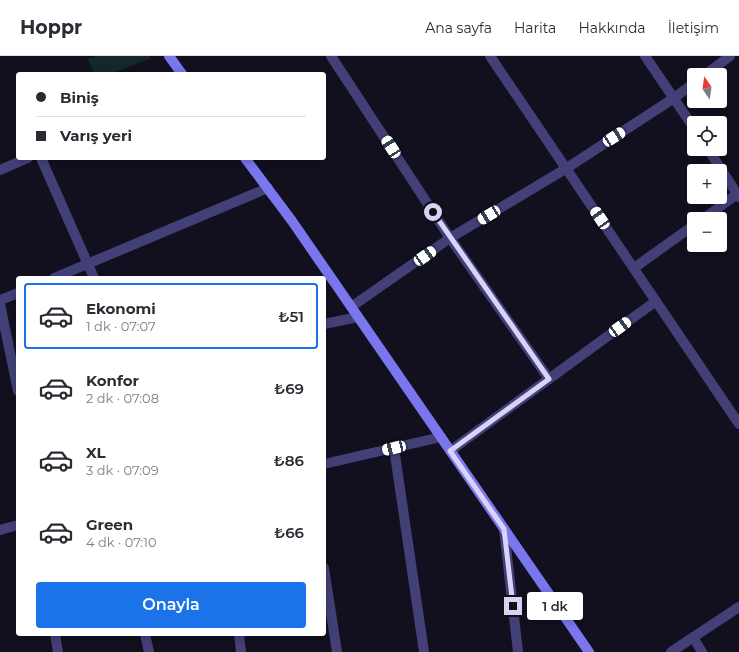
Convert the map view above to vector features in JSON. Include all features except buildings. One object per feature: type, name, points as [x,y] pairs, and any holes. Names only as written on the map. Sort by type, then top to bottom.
[{"type":"street","points":[[169,56],[181,72]]},
{"type":"street","points":[[331,56],[450,238],[549,379]]},
{"type":"street","points":[[490,56],[739,424]]},
{"type":"street","points":[[645,56],[687,118]]},
{"type":"street","points":[[714,68],[730,56]]},
{"type":"street","points":[[351,307],[450,238],[567,168],[687,88]]},
{"type":"street","points":[[713,156],[738,195],[713,212]]},
{"type":"street","points":[[0,170],[23,160]]},
{"type":"street","points":[[42,160],[93,276]]},
{"type":"street","points":[[247,160],[268,188],[358,317],[589,652]]},
{"type":"street","points":[[59,276],[268,188]]},
{"type":"street","points":[[634,268],[687,230]]},
{"type":"street","points":[[0,300],[16,294]]},
{"type":"street","points":[[450,451],[656,301]]},
{"type":"street","points":[[0,304],[16,381]]},
{"type":"street","points":[[326,324],[358,317]]},
{"type":"street","points":[[326,464],[441,437]]},
{"type":"street","points":[[394,448],[424,652]]},
{"type":"street","points":[[0,530],[16,526]]},
{"type":"street","points":[[504,529],[518,652]]},
{"type":"street","points":[[326,581],[337,652]]},
{"type":"street","points":[[671,652],[739,607]]},
{"type":"street","points":[[55,636],[58,652]]},
{"type":"street","points":[[145,636],[149,652]]},
{"type":"street","points":[[239,636],[241,652]]},
{"type":"street","points":[[693,637],[702,652]]},
{"type":"green space","points":[[96,56],[149,56],[151,58],[116,72],[93,72],[88,59]]},
{"type":"route","points":[[433,212],[549,379],[450,451],[504,529],[513,606]]}]
